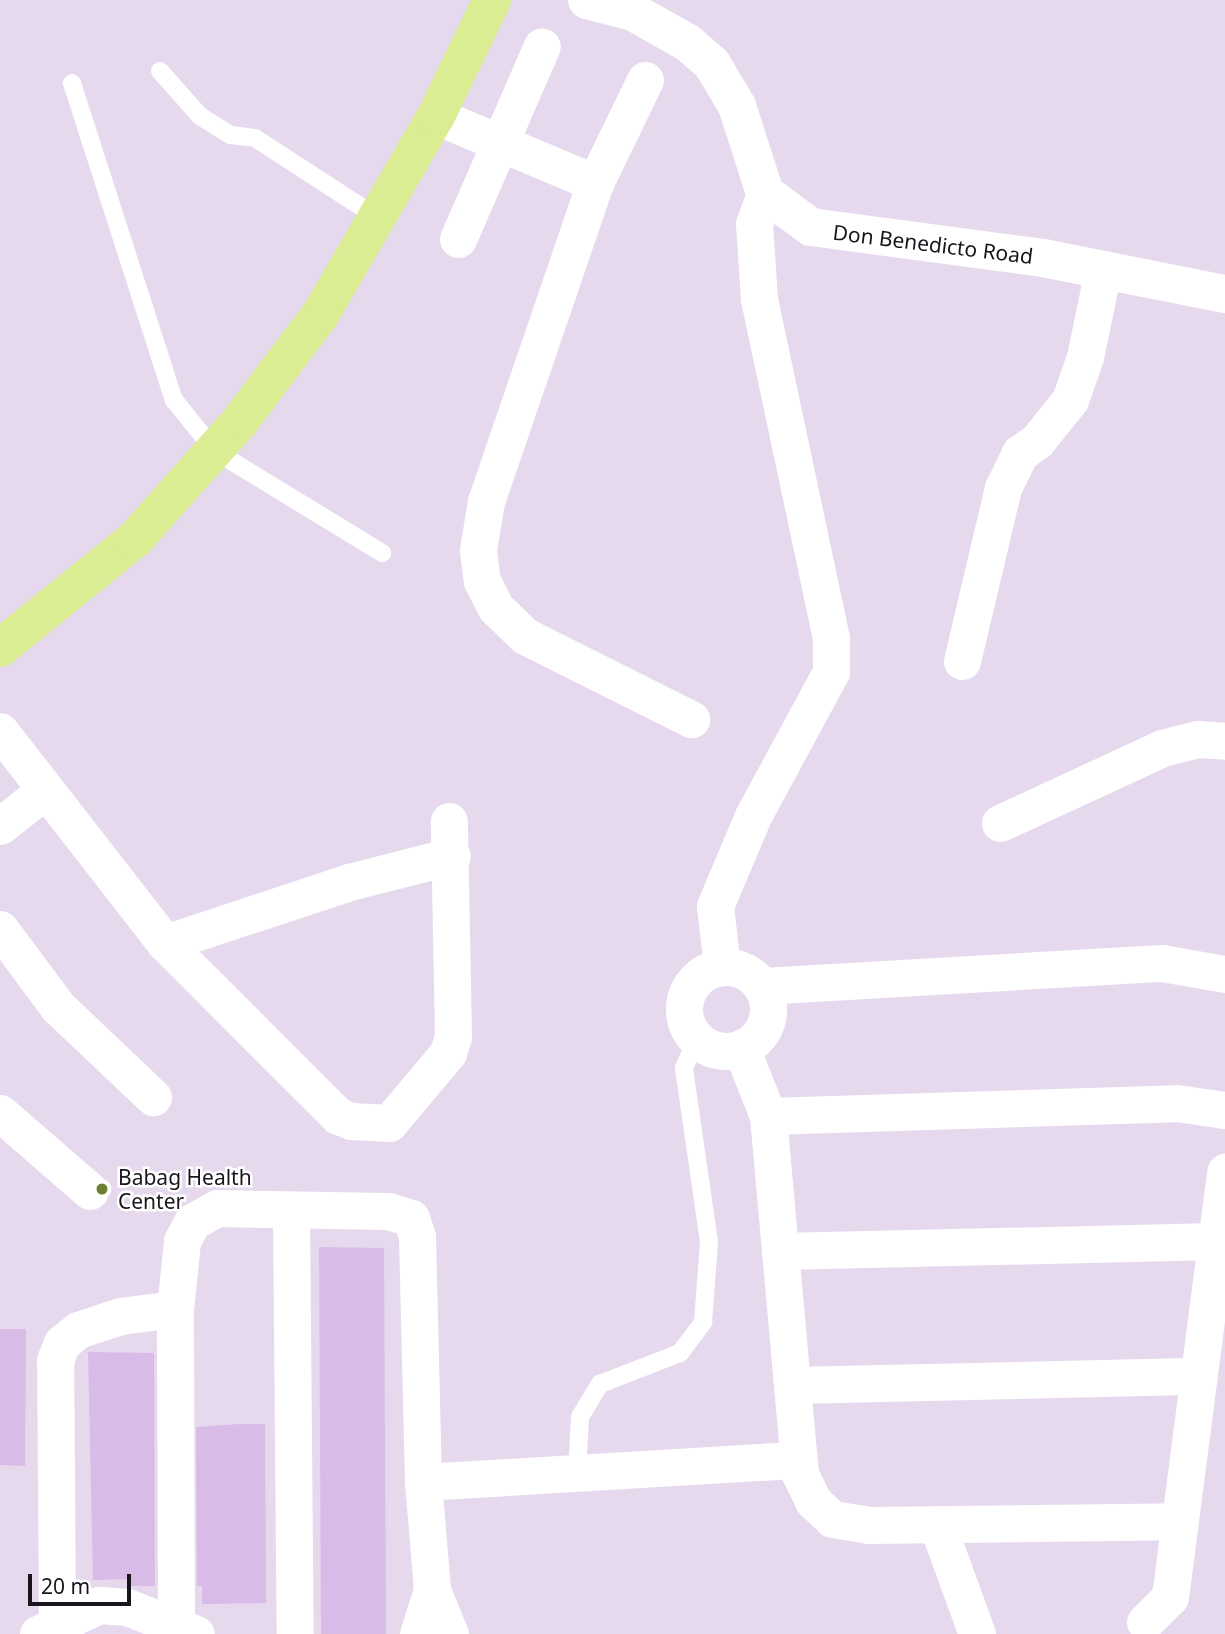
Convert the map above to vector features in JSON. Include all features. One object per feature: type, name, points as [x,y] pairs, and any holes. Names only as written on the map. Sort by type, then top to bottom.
[{"type":"main road","points":[[0,648],[135,538],[215,452],[320,314],[436,116],[492,0]]},
{"type":"street","points":[[587,0],[633,12],[688,43],[712,64],[737,106],[765,192],[754,224],[760,299],[831,638],[831,672],[753,816],[715,906],[722,967]]},
{"type":"street","points":[[458,239],[542,46]]},
{"type":"street","points":[[645,80],[594,183],[486,501],[478,550],[482,581],[496,608],[525,636],[691,719]]},
{"type":"street","points":[[436,116],[594,183]]},
{"type":"street","name":"Don Benedicto Road","points":[[765,192],[811,227],[1103,270],[1225,294]]},
{"type":"street","points":[[962,661],[1003,488],[1020,453],[1037,441],[1070,400],[1086,357],[1103,270]]},
{"type":"street","points":[[0,731],[43,792],[164,943],[338,1116],[351,1121],[389,1123],[448,1053],[453,1037],[451,839],[349,882],[164,943]]},
{"type":"street","points":[[1000,823],[1162,748],[1198,739],[1225,741]]},
{"type":"street","points":[[0,826],[43,792]]},
{"type":"street","points":[[0,929],[58,1007],[153,1097]]},
{"type":"street","points":[[761,986],[1162,963],[1225,974]]},
{"type":"street","points":[[722,967],[750,975],[761,986],[767,1016],[758,1035],[741,1048],[718,1050],[696,1039],[685,1018],[687,995],[701,975],[722,967]]},
{"type":"street","points":[[741,1048],[768,1116],[798,1460],[800,1474],[813,1501],[832,1519],[868,1525],[1180,1521]]},
{"type":"street","points":[[768,1116],[1177,1103],[1225,1110]]},
{"type":"street","points":[[0,1113],[90,1191]]},
{"type":"street","points":[[1145,1622],[1170,1597],[1225,1172]]},
{"type":"street","points":[[175,1310],[120,1316],[78,1330],[62,1343],[55,1360],[48,1630],[99,1605],[127,1607],[186,1631],[175,1310],[182,1241],[192,1222],[217,1208],[291,1212],[388,1211],[411,1218],[417,1236],[423,1482],[432,1590],[450,1634]]},
{"type":"street","points":[[291,1212],[295,1634]]},
{"type":"street","points":[[780,1251],[1216,1241]]},
{"type":"street","points":[[792,1385],[1199,1376]]},
{"type":"street","points":[[423,1482],[798,1460]]},
{"type":"street","points":[[937,1524],[977,1634]]},
{"type":"street","points":[[418,1634],[432,1590]]},
{"type":"lane","points":[[160,71],[200,116],[230,135],[255,138],[378,218]]},
{"type":"lane","points":[[72,83],[174,400],[215,452],[382,553]]},
{"type":"lane","points":[[577,1473],[580,1417],[600,1384],[680,1353],[703,1322],[709,1242],[684,1068],[696,1039]]},
{"type":"building","points":[[319,1247],[384,1248],[386,1634],[321,1634]]},
{"type":"building","points":[[0,1329],[26,1329],[25,1466],[0,1465]]},
{"type":"building","points":[[88,1352],[154,1353],[155,1586],[130,1586],[130,1579],[93,1580]]},
{"type":"building","points":[[265,1424],[266,1603],[202,1604],[202,1586],[197,1586],[196,1427]]},
{"type":"place","name":"Babag Health Center","points":[[102,1189]]}]
